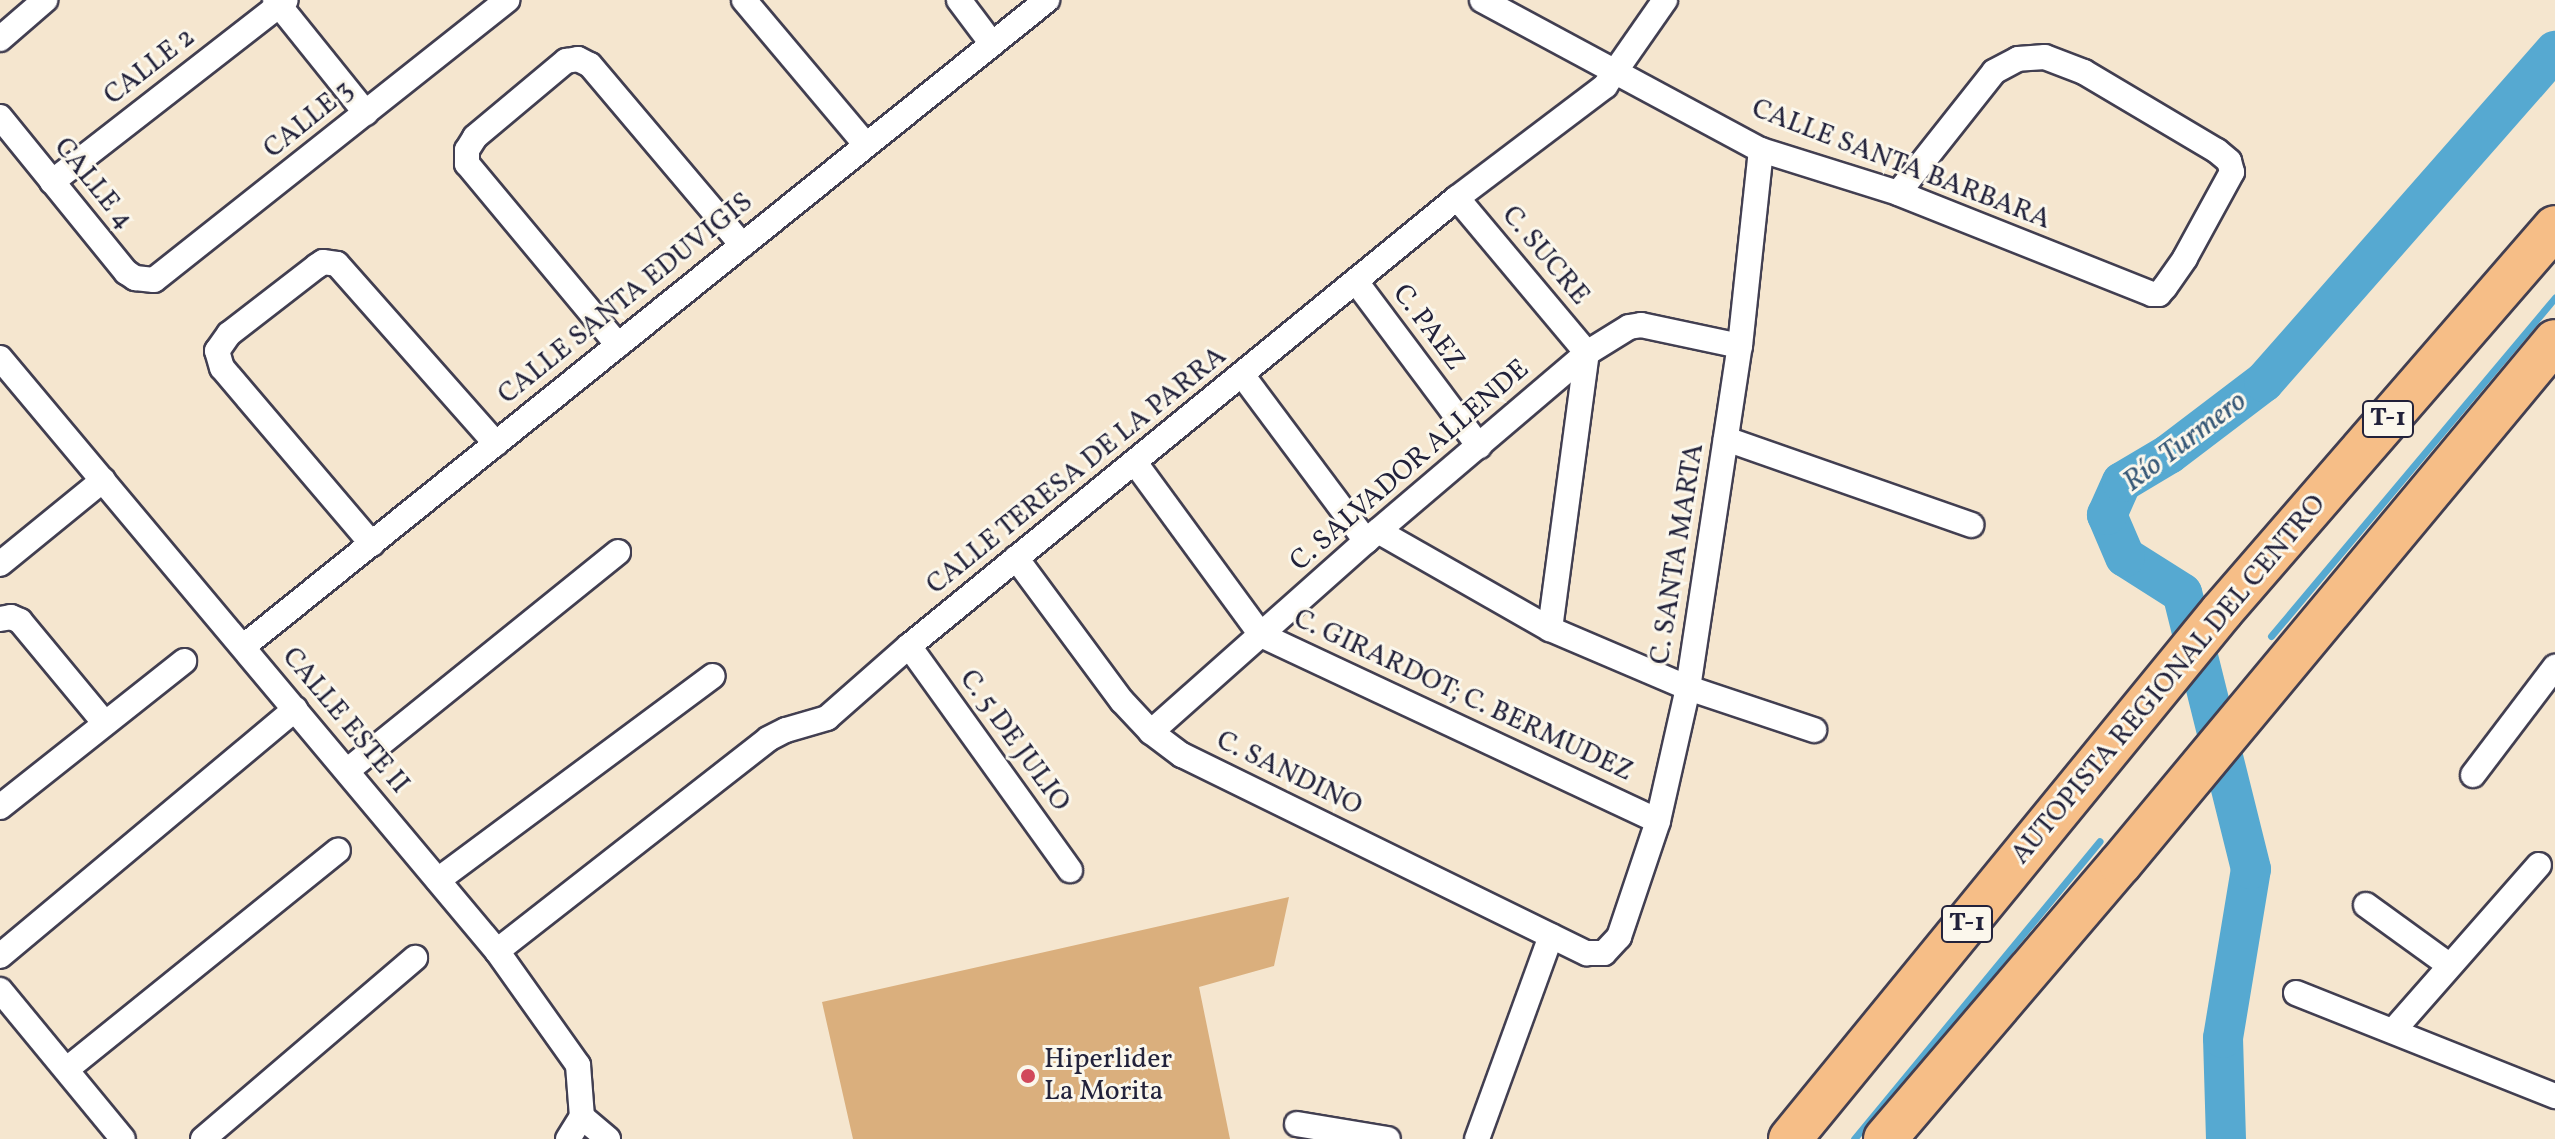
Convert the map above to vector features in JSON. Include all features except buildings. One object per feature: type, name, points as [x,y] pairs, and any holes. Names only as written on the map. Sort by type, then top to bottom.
[{"type":"highway","name":"AUTOPISTA REGIONAL DEL CENTRO","points":[[1790,1139],[2222,611],[2555,227]]},
{"type":"highway","name":"T-1","points":[[1885,1139],[2167,807],[2555,341]]},
{"type":"street","points":[[0,39],[45,0]]},
{"type":"street","name":"CALLE 3","points":[[145,280],[165,273],[507,0]]},
{"type":"street","points":[[744,0],[866,145]]},
{"type":"street","points":[[959,0],[992,44]]},
{"type":"street","name":"CALLE SANTA EDUVIGIS","points":[[244,646],[1047,0]]},
{"type":"street","name":"CALLE SANTA BARBARA","points":[[1482,0],[1761,150],[1898,193],[2152,294],[2159,294],[2172,278],[2230,181],[2229,161],[2084,72],[2045,57],[2018,59],[1994,72],[1898,193]]},
{"type":"street","name":"CALLE TERESA DE LA PARRA","points":[[497,951],[768,739],[786,730],[827,718],[909,646],[1136,464],[1457,198],[1605,86],[1665,0]]},
{"type":"street","points":[[280,2],[366,113]]},
{"type":"street","name":"CALLE 2","points":[[52,182],[280,2]]},
{"type":"street","points":[[618,345],[467,164],[467,150],[475,137],[566,61],[578,59],[590,65],[742,245]]},
{"type":"street","name":"CALLE 4","points":[[0,117],[126,272],[145,280]]},
{"type":"street","name":"C. SANTA MARTA","points":[[1604,953],[1619,937],[1658,821],[1688,688],[1740,346],[1761,150]]},
{"type":"street","name":"C. SUCRE","points":[[1457,198],[1587,353]]},
{"type":"street","points":[[372,544],[222,368],[217,351],[229,334],[317,266],[330,262],[343,268],[496,444]]},
{"type":"street","name":"C. PAEZ","points":[[1357,283],[1479,446]]},
{"type":"street","name":"C. SALVADOR ALLENDE","points":[[1151,732],[1372,536],[1587,353],[1629,327],[1641,325],[1740,346]]},
{"type":"street","points":[[1550,629],[1587,353]]},
{"type":"street","name":"CALLE ESTE II","points":[[0,358],[497,951],[578,1065],[582,1117]]},
{"type":"street","points":[[1243,376],[1372,536],[1550,629],[1688,688],[1814,730]]},
{"type":"street","points":[[1726,439],[1971,525]]},
{"type":"street","name":"C. GIRARDOT; C. BERMUDEZ","points":[[1136,464],[1261,635],[1658,821]]},
{"type":"street","points":[[0,564],[103,480]]},
{"type":"street","points":[[348,770],[618,552]]},
{"type":"street","name":"C. SANDINO","points":[[1016,558],[1122,701],[1151,732],[1182,755],[1587,953],[1604,953]]},
{"type":"street","points":[[0,619],[11,617],[20,621],[104,722]]},
{"type":"street","name":"C. 5 DE JULIO","points":[[909,646],[1070,870]]},
{"type":"street","points":[[0,807],[184,661]]},
{"type":"street","points":[[2473,775],[2555,667]]},
{"type":"street","points":[[438,880],[713,676]]},
{"type":"street","points":[[0,956],[295,709]]},
{"type":"street","points":[[67,1069],[338,850]]},
{"type":"street","points":[[2393,1031],[2539,865]]},
{"type":"street","points":[[2366,905],[2449,965]]},
{"type":"street","points":[[1477,1139],[1551,936]]},
{"type":"street","points":[[203,1139],[415,958]]},
{"type":"street","points":[[0,990],[123,1139]]},
{"type":"street","points":[[2296,993],[2555,1096]]},
{"type":"street","points":[[568,1139],[582,1117],[608,1139]]},
{"type":"street","points":[[1297,1124],[1388,1139]]},
{"type":"waterway","name":"Río Turmero","points":[[2226,1139],[2223,1038],[2251,869],[2182,593],[2125,557],[2107,515],[2122,482],[2169,454],[2264,382],[2555,51]]},
{"type":"waterway","points":[[2271,636],[2555,297]]},
{"type":"waterway","points":[[1854,1139],[2100,841]]},
{"type":"place","name":"Hiperlider La Morita","points":[[1028,1076]]}]
